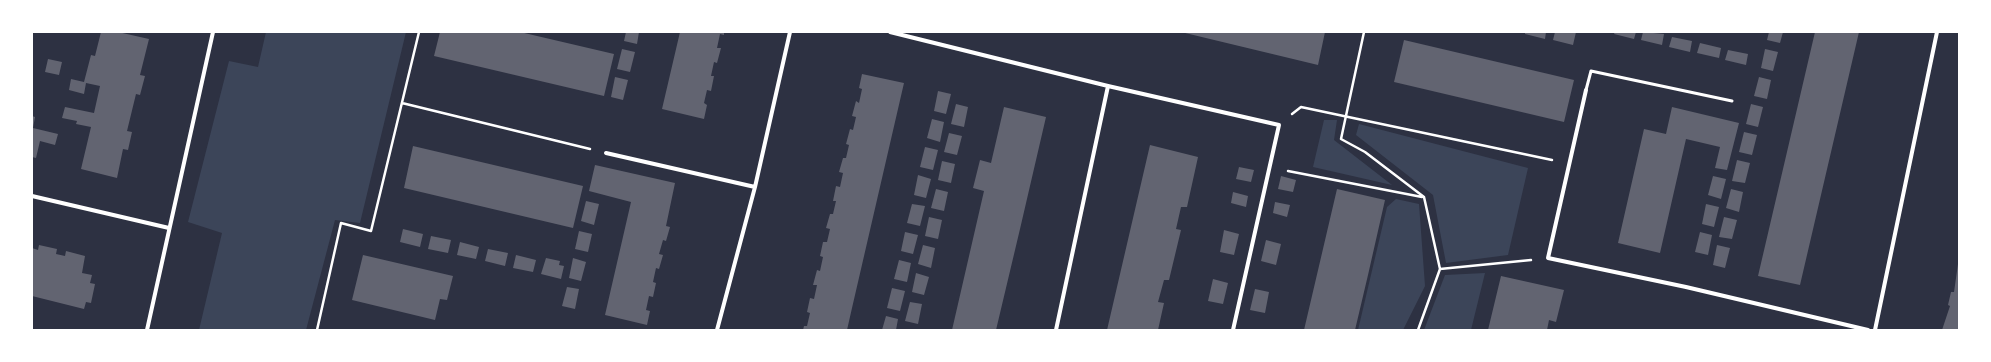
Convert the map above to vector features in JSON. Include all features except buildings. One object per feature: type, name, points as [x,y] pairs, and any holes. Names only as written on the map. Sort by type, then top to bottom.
[{"type":"street","points":[[147,330],[213,32]]},
{"type":"street","points":[[717,330],[755,187],[790,32]]},
{"type":"street","points":[[890,32],[1108,86],[1279,125],[1233,330]]},
{"type":"street","points":[[1875,330],[1937,32]]},
{"type":"street","points":[[1056,330],[1108,86]]},
{"type":"street","points":[[1586,90],[1548,258],[1686,287],[1868,330]]},
{"type":"street","points":[[606,153],[755,187]]},
{"type":"street","points":[[32,196],[169,228]]},
{"type":"lane","points":[[1586,90],[1591,70],[1732,101]]},
{"type":"path","points":[[316,330],[341,223],[371,231],[419,32]]},
{"type":"path","points":[[1364,32],[1341,139],[1365,152],[1424,197],[1440,269],[1418,330]]},
{"type":"path","points":[[402,103],[606,153]]},
{"type":"path","points":[[1279,125],[1301,107],[1570,164]]},
{"type":"path","points":[[1269,167],[1424,197]]},
{"type":"path","points":[[1440,269],[1548,258]]},
{"type":"shaded area","points":[[266,32],[406,32],[360,223],[335,220],[306,330],[199,330],[222,233],[188,222],[229,61],[258,67]]},
{"type":"shaded area","points":[[1324,120],[1337,120],[1334,140],[1392,185],[1313,167]]},
{"type":"shaded area","points":[[1359,124],[1528,168],[1508,255],[1446,263],[1433,195],[1356,135]]},
{"type":"shaded area","points":[[1396,199],[1419,204],[1425,286],[1403,330],[1358,330],[1387,207]]},
{"type":"shaded area","points":[[1485,273],[1471,330],[1424,330],[1445,275]]}]
